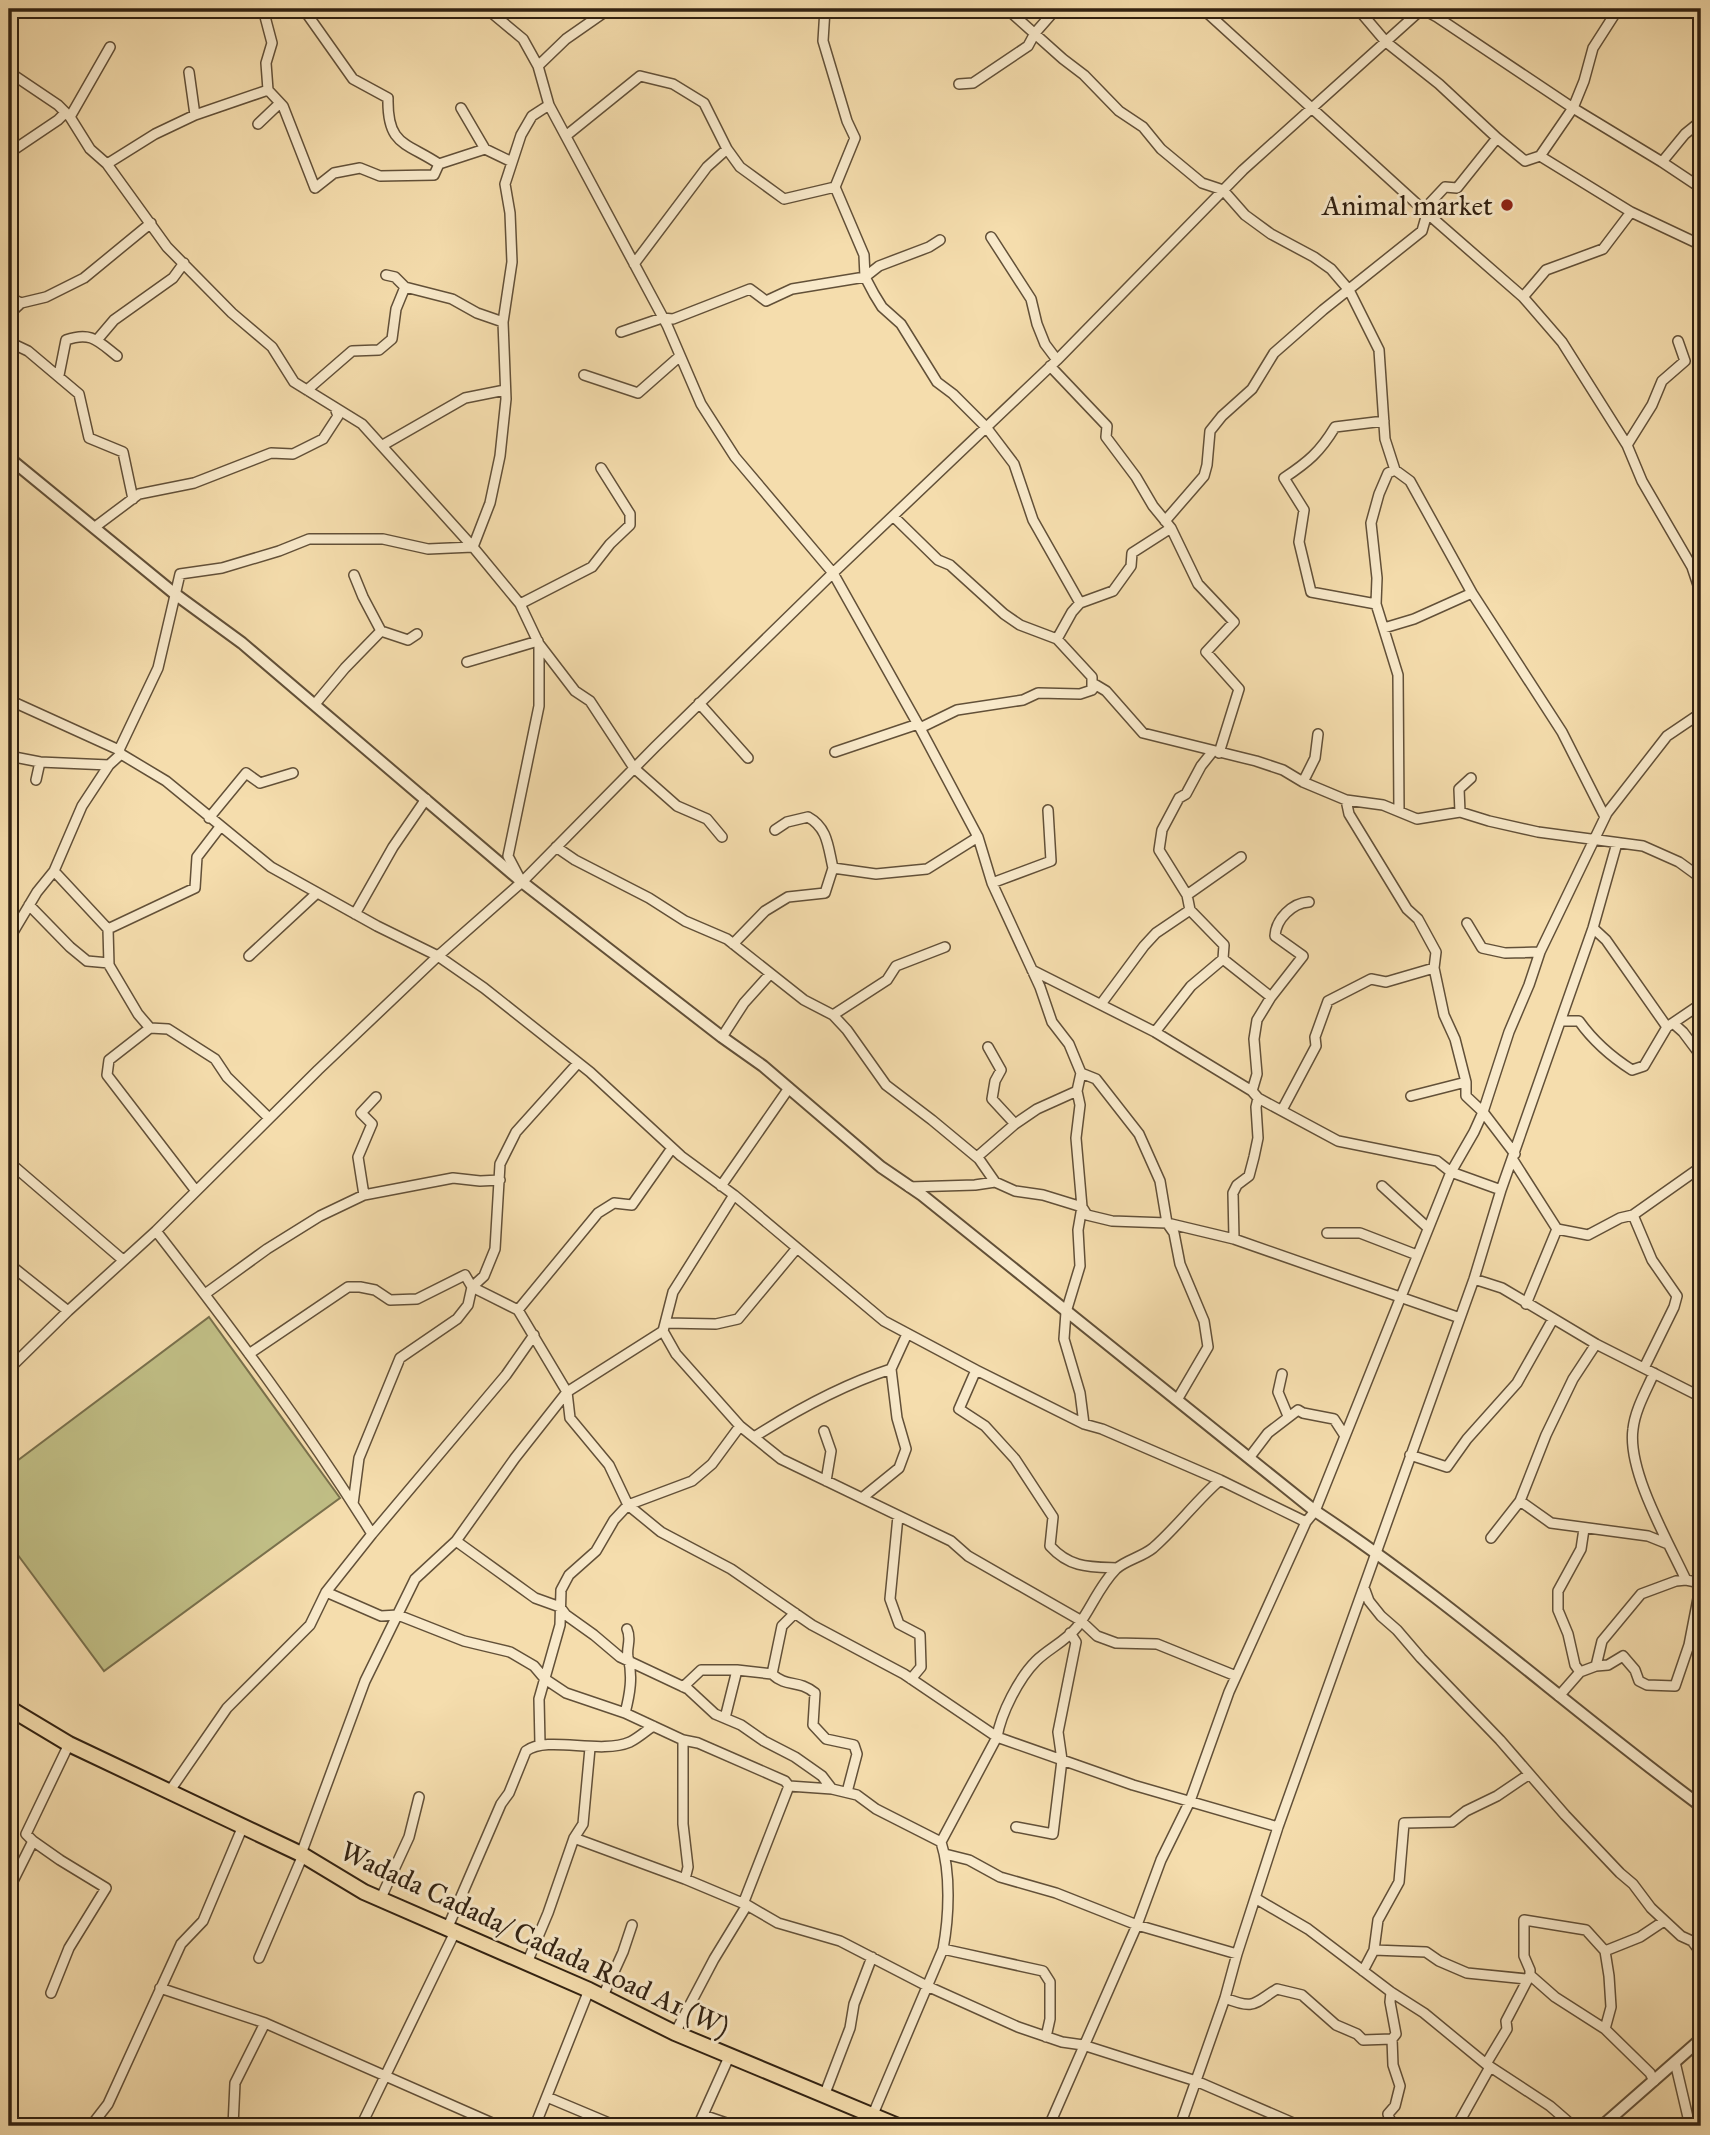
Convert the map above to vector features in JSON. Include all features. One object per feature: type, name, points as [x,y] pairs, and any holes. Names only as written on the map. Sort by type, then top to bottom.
[{"type":"main road","name":"Wadada Cadada/ Cadada Road A1 (W)","points":[[9,1708],[69,1744],[302,1855],[380,1900],[603,1996],[675,2033],[824,2096],[871,2121],[898,2126]]},
{"type":"street","points":[[263,9],[272,43],[266,63],[268,90],[280,103],[295,131],[315,188],[334,173],[360,168],[380,176],[434,175],[439,164]]},
{"type":"street","points":[[487,9],[523,39],[538,66],[549,105],[663,318],[701,404],[735,457],[833,573],[978,837],[992,883],[1040,987],[1052,1022],[1069,1044],[1081,1073],[1077,1091],[1080,1105],[1076,1138],[1082,1207],[1078,1230],[1080,1266],[1066,1312],[1064,1339],[1080,1393],[1084,1424]]},
{"type":"street","points":[[538,66],[566,39],[609,9]]},
{"type":"street","points":[[825,9],[823,41],[847,121],[855,138],[835,187],[864,255],[865,277],[882,307],[901,324],[937,382],[986,427],[1013,464],[1033,520],[1080,603]]},
{"type":"street","points":[[1007,9],[1063,60],[1084,75],[1119,111],[1143,127],[1161,149],[1202,183],[1223,190],[1245,215],[1331,269],[1349,290],[1379,350],[1385,439],[1395,470],[1410,481],[1472,593],[1562,732],[1605,817]]},
{"type":"street","points":[[959,83],[973,83],[1028,46],[1035,33],[1056,9]]},
{"type":"street","points":[[1203,9],[1522,297],[1562,342],[1627,445],[1642,481],[1692,567],[1701,594]]},
{"type":"street","points":[[1358,9],[1386,42],[1439,84],[1525,161],[1540,156],[1573,108],[1593,48],[1618,9]]},
{"type":"street","points":[[9,1369],[156,1231],[438,956],[522,882],[833,573],[1054,363],[1223,190],[1422,9],[1701,188]]},
{"type":"street","points":[[1437,17],[1451,9]]},
{"type":"street","points":[[306,11],[353,79],[388,98],[388,119],[401,144],[439,164],[485,149]]},
{"type":"street","points":[[9,153],[34,134],[67,115],[110,47]]},
{"type":"street","points":[[9,72],[58,105],[90,149],[107,164],[167,247],[232,313],[272,346],[294,382],[362,425],[383,445],[520,604],[539,643],[575,691],[590,701],[634,768],[677,806],[707,819],[722,837]]},
{"type":"street","points":[[189,72],[195,116]]},
{"type":"street","points":[[567,135],[640,76],[673,84],[704,103],[727,149],[740,167],[784,199],[835,187]]},
{"type":"street","points":[[107,164],[155,134],[195,116],[268,90]]},
{"type":"street","points":[[258,124],[280,103]]},
{"type":"street","points":[[473,547],[490,503],[500,456],[505,390],[503,322],[512,262],[510,213],[505,184],[521,135],[532,116],[549,105]]},
{"type":"street","points":[[461,108],[485,149],[512,162]]},
{"type":"street","points":[[1662,162],[1685,134],[1701,121]]},
{"type":"street","points":[[1057,639],[1080,603],[1113,591],[1130,566],[1132,554],[1168,524],[1204,476],[1210,431],[1222,416],[1252,389],[1275,353],[1422,231],[1430,203],[1445,187],[1457,188],[1497,138]]},
{"type":"street","points":[[634,264],[707,167],[727,149]]},
{"type":"street","points":[[1540,156],[1631,212],[1701,245]]},
{"type":"street","points":[[1522,297],[1546,270],[1603,250],[1631,212]]},
{"type":"street","points":[[9,314],[21,303],[46,297],[84,278],[150,223]]},
{"type":"street","points":[[992,237],[1031,299],[1041,334],[1054,363],[1107,426],[1106,437],[1168,524],[1198,584],[1234,622],[1206,652],[1239,689],[1216,752],[1201,766],[1186,794],[1179,798],[1162,830],[1159,850],[1187,895],[1190,910],[1224,945],[1223,959],[1191,986],[1154,1032]]},
{"type":"street","points":[[621,332],[663,318],[673,319],[750,289],[766,301],[792,289],[865,277],[879,266],[929,247],[940,240]]},
{"type":"street","points":[[97,340],[114,320],[173,278],[184,263]]},
{"type":"street","points":[[386,275],[395,277],[405,287],[452,299],[477,313],[503,322]]},
{"type":"street","points":[[307,390],[352,351],[379,350],[392,339],[396,309],[405,287]]},
{"type":"street","points":[[9,297],[21,303]]},
{"type":"street","points":[[59,375],[66,340],[81,334],[97,340],[117,356]]},
{"type":"street","points":[[1627,445],[1662,381],[1685,361],[1678,341]]},
{"type":"street","points":[[9,342],[28,351],[79,394],[89,438],[123,452],[133,499]]},
{"type":"street","points":[[584,375],[638,393],[680,356]]},
{"type":"street","points":[[383,445],[465,398],[505,390]]},
{"type":"street","points":[[96,527],[139,494],[194,483],[271,453],[293,454],[323,439],[338,416],[334,406]]},
{"type":"street","points":[[1376,604],[1311,592],[1298,542],[1304,510],[1284,478],[1322,450],[1335,427],[1384,421]]},
{"type":"street","points":[[9,458],[175,594],[243,643],[522,882],[763,1066],[881,1167],[1315,1511],[1376,1551],[1626,1751],[1701,1806]]},
{"type":"street","points":[[520,604],[592,567],[630,525],[630,514],[601,468]]},
{"type":"street","points":[[1395,470],[1388,473],[1371,523],[1377,578],[1376,604],[1398,675],[1399,811]]},
{"type":"street","points":[[893,516],[938,560],[950,565],[1004,614],[1020,625],[1057,639],[1092,677],[1092,690]]},
{"type":"street","points":[[9,939],[54,871],[82,806],[108,765],[120,752],[158,668],[180,575],[222,568],[309,539],[383,539],[428,550],[473,547]]},
{"type":"street","points":[[354,575],[381,631],[408,640],[417,634]]},
{"type":"street","points":[[1384,628],[1425,614],[1472,593]]},
{"type":"street","points":[[315,704],[381,631]]},
{"type":"street","points":[[467,662],[539,643]]},
{"type":"street","points":[[522,882],[508,856],[539,706],[539,643]]},
{"type":"street","points":[[835,752],[919,726],[967,707],[1023,700],[1038,693],[1080,694],[1092,690],[1096,685],[1106,691],[1143,733],[1256,761],[1283,770],[1303,782],[1346,800],[1383,805],[1417,819],[1460,812],[1538,832],[1643,846],[1679,862],[1701,878]]},
{"type":"street","points":[[9,701],[120,752],[166,781],[271,867],[438,956],[484,988],[578,1063],[673,1148],[734,1195],[884,1321],[1084,1424],[1102,1429],[1220,1480],[1307,1522]]},
{"type":"street","points":[[699,704],[748,758]]},
{"type":"street","points":[[1049,2126],[1137,1925],[1161,1860],[1190,1801],[1236,1676],[1307,1522],[1315,1511],[1451,1172],[1483,1112],[1509,1032],[1540,952],[1605,817],[1667,736],[1701,713]]},
{"type":"street","points":[[1303,782],[1315,758],[1318,734]]},
{"type":"street","points":[[9,756],[40,762],[108,765]]},
{"type":"street","points":[[36,780],[40,762]]},
{"type":"street","points":[[209,818],[246,773],[260,783],[293,773]]},
{"type":"street","points":[[1460,812],[1459,789],[1471,778]]},
{"type":"street","points":[[355,914],[393,847],[426,799]]},
{"type":"street","points":[[1346,800],[1349,814],[1407,909],[1418,919],[1436,952],[1434,968],[1444,1015],[1455,1040],[1466,1082],[1466,1096],[1483,1112],[1514,1157],[1557,1229],[1588,1235],[1620,1218],[1633,1215],[1701,1167]]},
{"type":"street","points":[[992,883],[1051,861],[1048,810]]},
{"type":"street","points":[[733,944],[765,911],[788,897],[825,893],[833,867],[827,838],[818,822],[808,817],[786,822],[775,830]]},
{"type":"street","points":[[108,929],[195,888],[197,857],[220,827]]},
{"type":"street","points":[[833,867],[876,874],[927,869],[978,837]]},
{"type":"street","points":[[1180,2126],[1225,1998],[1278,1828],[1474,1279],[1501,1190],[1593,928],[1616,843]]},
{"type":"street","points":[[556,847],[685,921],[727,939],[804,1000],[833,1015],[847,1030],[886,1085],[977,1157],[995,1182],[1015,1191],[1043,1195],[1082,1207],[1087,1215],[1112,1221],[1167,1223],[1234,1239],[1460,1318]]},
{"type":"street","points":[[1187,895],[1241,857]]},
{"type":"street","points":[[54,871],[108,929],[109,963],[138,1014],[150,1028]]},
{"type":"street","points":[[249,956],[317,893]]},
{"type":"street","points":[[1234,1239],[1233,1193],[1237,1185],[1249,1176],[1258,1138],[1254,1039],[1256,1020],[1303,956],[1275,936],[1276,928],[1287,912],[1299,903],[1309,902]]},
{"type":"street","points":[[29,905],[87,961],[109,963]]},
{"type":"street","points":[[1101,1004],[1156,933],[1190,910]]},
{"type":"street","points":[[1466,923],[1482,948],[1505,954],[1540,952]]},
{"type":"street","points":[[1593,928],[1606,940],[1670,1026],[1683,1032],[1701,1056]]},
{"type":"street","points":[[833,1015],[887,980],[896,966],[945,947]]},
{"type":"street","points":[[1223,959],[1271,997]]},
{"type":"street","points":[[1282,1110],[1316,1046],[1315,1037],[1328,1001],[1371,979],[1387,982],[1434,968]]},
{"type":"street","points":[[1031,970],[1154,1032],[1338,1141],[1437,1161],[1451,1172],[1501,1190]]},
{"type":"street","points":[[722,1037],[744,1003],[770,974]]},
{"type":"street","points":[[1561,1021],[1579,1021],[1610,1056],[1632,1070],[1644,1066],[1670,1026],[1701,1004]]},
{"type":"street","points":[[196,1191],[107,1075],[110,1060],[150,1028],[168,1029],[215,1059],[227,1077],[270,1118]]},
{"type":"street","points":[[988,1047],[1001,1070],[995,1081],[992,1099],[1015,1124]]},
{"type":"street","points":[[353,1504],[359,1458],[400,1358],[457,1319],[468,1304],[472,1287],[484,1276],[495,1248],[500,1164],[516,1132],[578,1063]]},
{"type":"street","points":[[1081,1073],[1096,1079],[1139,1134],[1160,1181],[1167,1223],[1174,1233],[1184,1275],[1204,1321],[1208,1347],[1177,1400]]},
{"type":"street","points":[[1411,1096],[1466,1082]]},
{"type":"street","points":[[721,1186],[789,1088]]},
{"type":"street","points":[[977,1157],[1037,1109],[1077,1091]]},
{"type":"street","points":[[364,1195],[358,1157],[372,1124],[361,1113],[376,1097]]},
{"type":"street","points":[[518,1310],[598,1213],[614,1203],[632,1205],[673,1148]]},
{"type":"street","points":[[9,1162],[123,1260]]},
{"type":"street","points":[[205,1294],[320,1216],[364,1195],[453,1178],[500,1180]]},
{"type":"street","points":[[909,1187],[995,1182]]},
{"type":"street","points":[[1382,1186],[1429,1228]]},
{"type":"street","points":[[734,1195],[673,1292],[665,1327],[676,1354],[740,1426],[781,1459],[951,1541],[968,1556],[1080,1620],[1097,1636],[1116,1643],[1157,1644],[1236,1676]]},
{"type":"street","points":[[1633,1215],[1652,1260],[1677,1296],[1644,1368]]},
{"type":"street","points":[[1526,1304],[1557,1229]]},
{"type":"street","points":[[156,1231],[312,1441],[372,1534]]},
{"type":"street","points":[[1327,1233],[1360,1233],[1417,1255]]},
{"type":"street","points":[[259,1958],[302,1855],[365,1681],[415,1579],[456,1541],[515,1458],[567,1392],[665,1327],[716,1324],[738,1318],[797,1248]]},
{"type":"street","points":[[9,1264],[68,1311]]},
{"type":"street","points":[[249,1354],[348,1287],[375,1290],[390,1300],[416,1300],[465,1275],[472,1287],[518,1310],[567,1392],[570,1418],[609,1465],[628,1505],[660,1532],[731,1569],[812,1625],[911,1679],[997,1737],[1133,1785],[1278,1828]]},
{"type":"street","points":[[1474,1279],[1502,1289],[1596,1344],[1701,1397]]},
{"type":"street","points":[[1410,1455],[1447,1467],[1474,1431],[1517,1383],[1553,1319]]},
{"type":"street","points":[[862,1498],[898,1468],[906,1449],[897,1418],[891,1369],[907,1334]]},
{"type":"street","points":[[169,1792],[227,1708],[310,1625],[326,1592],[506,1375],[534,1335]]},
{"type":"street","points":[[1491,1538],[1520,1501],[1546,1435],[1573,1378],[1596,1344]]},
{"type":"street","points":[[754,1437],[795,1411],[855,1381],[891,1369]]},
{"type":"street","points":[[976,1370],[959,1409],[985,1426],[1015,1459],[1053,1517],[1051,1546],[1061,1557],[1085,1567],[1117,1568]]},
{"type":"street","points":[[1654,1373],[1633,1427],[1632,1448],[1640,1480],[1686,1580]]},
{"type":"street","points":[[1282,1374],[1278,1392],[1288,1416]]},
{"type":"street","points":[[1249,1458],[1268,1433],[1298,1410],[1334,1419],[1345,1436]]},
{"type":"street","points":[[540,1744],[538,1699],[560,1625],[561,1590],[569,1574],[596,1551],[614,1520],[628,1505],[692,1481],[712,1464],[740,1426]]},
{"type":"street","points":[[824,1431],[831,1451],[826,1481]]},
{"type":"street","points":[[941,1842],[997,1737],[999,1724],[1009,1702],[1034,1662],[1077,1627],[1117,1568],[1149,1551],[1178,1525],[1198,1500],[1220,1480]]},
{"type":"street","points":[[1520,1501],[1551,1523],[1648,1536],[1668,1544]]},
{"type":"street","points":[[898,1516],[890,1599],[899,1624],[920,1635],[921,1667],[911,1679]]},
{"type":"street","points":[[1580,1672],[1575,1665],[1569,1634],[1558,1609],[1559,1591],[1581,1549],[1584,1529]]},
{"type":"street","points":[[456,1541],[535,1598],[560,1607],[566,1615],[594,1634],[620,1657],[683,1687],[715,1714],[795,1757],[822,1776],[832,1789]]},
{"type":"street","points":[[1559,1696],[1580,1672],[1595,1666],[1608,1665],[1623,1656],[1639,1681],[1647,1685],[1675,1686],[1689,1645],[1701,1583],[1686,1580],[1641,1594],[1602,1641],[1595,1666]]},
{"type":"street","points":[[1365,1590],[1368,1601],[1381,1616],[1633,1884],[1651,1909],[1681,1936],[1692,1941],[1701,1953]]},
{"type":"street","points":[[326,1592],[381,1616],[398,1615],[464,1641],[510,1652],[534,1666],[545,1679],[566,1693],[625,1713],[683,1740],[698,1743],[785,1781],[789,1786],[832,1789],[857,1795],[876,1809],[941,1842],[945,1854],[948,1922],[943,1949],[871,2121]]},
{"type":"street","points":[[772,1674],[782,1626],[795,1613]]},
{"type":"street","points":[[625,1713],[630,1692],[631,1662],[627,1655],[631,1638],[627,1629]]},
{"type":"street","points":[[1016,1828],[1053,1834],[1062,1760],[1058,1732],[1076,1642],[1070,1633]]},
{"type":"street","points":[[683,1687],[701,1670],[772,1674],[779,1681],[805,1685],[815,1693],[813,1725],[826,1739],[854,1745],[858,1754],[847,1792]]},
{"type":"street","points":[[725,1718],[737,1670]]},
{"type":"street","points":[[361,2126],[451,1931],[500,1804],[509,1793],[523,1754],[540,1744],[590,1748],[630,1742],[653,1726]]},
{"type":"street","points":[[683,1740],[683,1824],[688,1867],[685,1879]]},
{"type":"street","points":[[51,1993],[69,1948],[106,1888],[60,1860],[26,1834],[69,1744]]},
{"type":"street","points":[[527,1963],[574,1838],[583,1824],[590,1748]]},
{"type":"street","points":[[1363,1971],[1374,1950],[1378,1920],[1399,1882],[1404,1823],[1452,1822],[1528,1775]]},
{"type":"street","points":[[675,2033],[745,1904],[789,1786]]},
{"type":"street","points":[[380,1900],[409,1837],[419,1797]]},
{"type":"street","points":[[91,2126],[108,2104],[181,1944],[202,1921],[243,1826]]},
{"type":"street","points":[[574,1838],[685,1879],[745,1904],[778,1923],[840,1941],[927,1986],[1018,2027],[1196,2081],[1300,2126]]},
{"type":"street","points":[[9,1889],[33,1841]]},
{"type":"street","points":[[945,1854],[969,1860],[1000,1877],[1056,1893],[1137,1925],[1237,1954]]},
{"type":"street","points":[[1255,1898],[1308,1929],[1391,1992],[1424,2013],[1488,2065],[1550,2106],[1573,2126]]},
{"type":"street","points":[[1457,2126],[1507,2029],[1507,2021],[1528,1977],[1530,1970],[1524,1956],[1524,1920],[1586,1930],[1605,1951],[1611,2007],[1605,2029]]},
{"type":"street","points":[[1605,1951],[1640,1937],[1664,1921]]},
{"type":"street","points":[[603,1996],[632,1925]]},
{"type":"street","points":[[943,1949],[1043,1971],[1050,1982],[1050,2019],[1046,2036]]},
{"type":"street","points":[[1374,1950],[1426,1952],[1467,1973],[1528,1977],[1605,2029],[1650,2073],[1654,2081]]},
{"type":"street","points":[[824,2096],[850,2028],[853,2004],[872,1957]]},
{"type":"street","points":[[160,1988],[265,2023],[499,2126]]},
{"type":"street","points":[[1225,1998],[1258,2004],[1277,1989],[1302,1994],[1336,2025],[1357,2034],[1363,2040],[1392,2039]]},
{"type":"street","points":[[535,2126],[589,1990]]},
{"type":"street","points":[[1391,1992],[1390,2002],[1396,2034],[1392,2039],[1393,2066],[1400,2086],[1395,2106],[1388,2114],[1392,2126]]},
{"type":"street","points":[[233,2126],[234,2083],[265,2023]]},
{"type":"street","points":[[1602,2126],[1701,2039]]},
{"type":"street","points":[[698,2126],[729,2057]]},
{"type":"street","points":[[1675,2062],[1690,2126]]},
{"type":"street","points":[[547,2097],[616,2126]]},
{"type":"street","points":[[703,2115],[735,2126]]},
{"type":"shaded area","points":[[209,1317],[340,1498],[104,1671],[9,1543],[9,1467]]},
{"type":"place","name":"Animal market","points":[[1507,205]]}]
